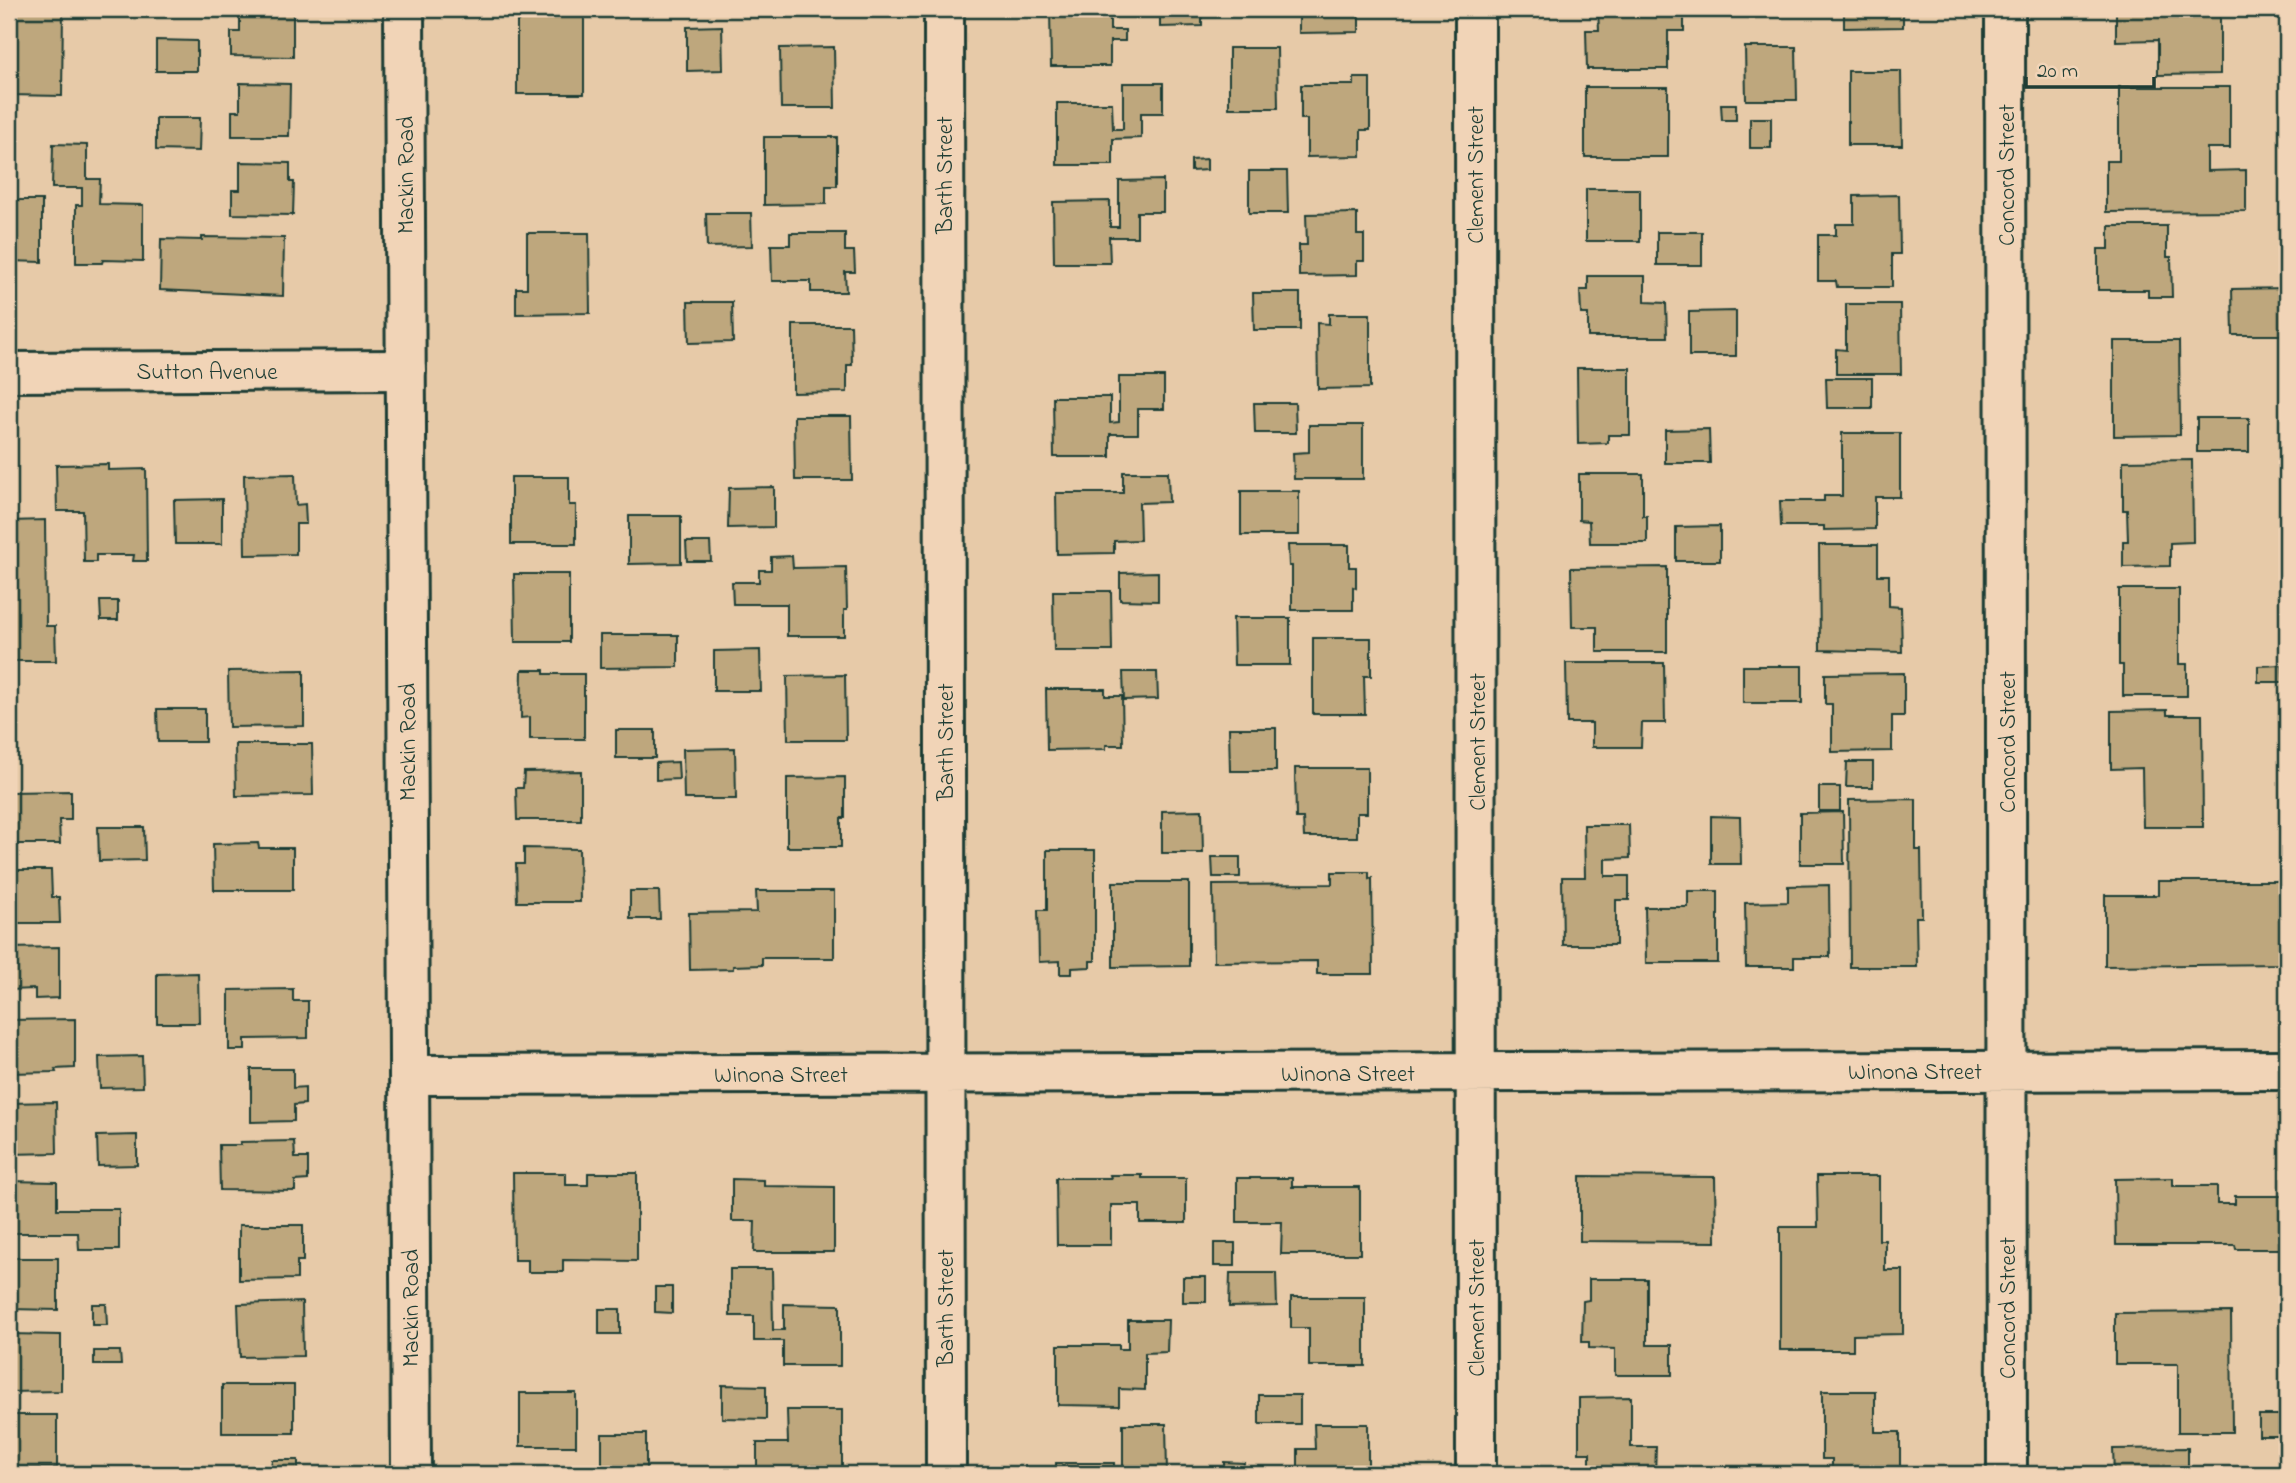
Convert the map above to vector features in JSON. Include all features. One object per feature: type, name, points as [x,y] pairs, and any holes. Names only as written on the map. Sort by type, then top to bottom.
[{"type":"street","name":"Mackin Road","points":[[404,9],[411,1474]]},
{"type":"street","name":"Barth Street","points":[[944,9],[946,1474]]},
{"type":"street","name":"Clement Street","points":[[1475,9],[1476,1474]]},
{"type":"street","name":"Concord Street","points":[[2005,9],[2007,1474]]},
{"type":"street","name":"Sutton Avenue","points":[[9,372],[406,370]]},
{"type":"street","name":"Winona Street","points":[[409,1074],[2287,1070]]},
{"type":"building","points":[[9,9],[63,9],[62,96],[9,95]]},
{"type":"building","points":[[240,9],[293,9],[293,57],[231,56],[231,32],[240,32]]},
{"type":"building","points":[[520,9],[584,9],[584,94],[517,94],[517,21],[520,21]]},
{"type":"building","points":[[778,9],[836,9],[836,15],[778,16]]},
{"type":"building","points":[[1050,9],[1110,9],[1110,30],[1125,30],[1125,41],[1110,41],[1110,66],[1051,66]]},
{"type":"building","points":[[1160,9],[1202,9],[1202,26],[1160,27]]},
{"type":"building","points":[[1275,9],[1363,9],[1363,13],[1359,13],[1359,32],[1299,33],[1299,13],[1275,14]]},
{"type":"building","points":[[1598,9],[1684,9],[1684,31],[1668,31],[1668,69],[1587,69],[1586,30],[1599,30]]},
{"type":"building","points":[[1844,9],[1903,9],[1903,27],[1844,28]]},
{"type":"building","points":[[2116,9],[2220,9],[2220,74],[2158,75],[2158,40],[2116,41]]},
{"type":"building","points":[[722,26],[723,70],[687,71],[687,27]]},
{"type":"building","points":[[156,40],[197,41],[197,71],[156,71]]},
{"type":"building","points":[[834,47],[835,108],[781,108],[780,48]]},
{"type":"building","points":[[1745,47],[1796,47],[1797,100],[1746,100]]},
{"type":"building","points":[[1229,48],[1277,48],[1278,108],[1229,108]]},
{"type":"building","points":[[1848,71],[1901,71],[1902,145],[1848,145]]},
{"type":"building","points":[[1354,78],[1370,78],[1370,130],[1361,130],[1361,156],[1307,157],[1307,119],[1301,119],[1301,85],[1354,85]]},
{"type":"building","points":[[240,83],[290,84],[289,136],[232,136],[232,111],[240,111]]},
{"type":"building","points":[[1123,83],[1163,83],[1163,113],[1141,113],[1141,138],[1113,139],[1113,165],[1057,165],[1057,103],[1112,103],[1113,129],[1123,129]]},
{"type":"building","points":[[1585,87],[1668,87],[1668,157],[1585,157]]},
{"type":"building","points":[[2119,87],[2230,87],[2230,148],[2207,148],[2207,171],[2246,170],[2246,211],[2106,212],[2106,161],[2119,161]]},
{"type":"building","points":[[1721,104],[1736,104],[1736,120],[1722,120]]},
{"type":"building","points":[[156,118],[200,118],[199,151],[156,150]]},
{"type":"building","points":[[1750,118],[1771,118],[1771,148],[1750,148]]},
{"type":"building","points":[[764,137],[837,137],[837,186],[826,186],[826,204],[764,205]]},
{"type":"building","points":[[53,144],[87,145],[87,179],[100,179],[99,204],[143,205],[143,261],[103,260],[102,263],[76,263],[76,205],[82,205],[82,188],[52,188]]},
{"type":"building","points":[[1207,159],[1207,170],[1191,171],[1191,160]]},
{"type":"building","points":[[240,162],[290,163],[290,182],[294,182],[293,215],[232,214],[232,190],[240,190]]},
{"type":"building","points":[[1249,171],[1287,171],[1288,213],[1249,213]]},
{"type":"building","points":[[1163,180],[1163,212],[1137,212],[1137,237],[1109,237],[1110,263],[1054,263],[1053,202],[1110,201],[1110,227],[1119,227],[1119,181]]},
{"type":"building","points":[[1586,189],[1640,189],[1640,241],[1586,241]]},
{"type":"building","points":[[1899,195],[1900,254],[1892,254],[1892,287],[1837,287],[1836,281],[1818,281],[1818,235],[1836,235],[1836,224],[1854,224],[1854,196]]},
{"type":"building","points":[[9,200],[42,200],[42,262],[9,261]]},
{"type":"building","points":[[706,213],[751,213],[752,246],[707,247]]},
{"type":"building","points":[[1357,213],[1357,235],[1364,235],[1364,261],[1357,261],[1357,275],[1299,276],[1299,245],[1307,245],[1306,214]]},
{"type":"building","points":[[2109,226],[2167,226],[2167,257],[2171,257],[2172,297],[2148,297],[2148,290],[2098,290],[2098,249],[2109,249]]},
{"type":"building","points":[[1657,232],[1702,232],[1702,265],[1657,265]]},
{"type":"building","points":[[527,233],[589,233],[590,313],[516,314],[516,288],[527,288]]},
{"type":"building","points":[[790,233],[845,233],[845,251],[854,251],[855,272],[845,272],[846,292],[811,292],[811,281],[772,281],[771,245],[790,245]]},
{"type":"building","points":[[202,237],[284,238],[283,296],[160,290],[161,239],[202,240]]},
{"type":"building","points":[[1588,276],[1645,276],[1645,302],[1666,303],[1667,337],[1588,337],[1588,314],[1581,314],[1580,290],[1588,290]]},
{"type":"building","points":[[2287,288],[2287,335],[2233,335],[2232,289]]},
{"type":"building","points":[[1253,293],[1300,293],[1300,330],[1254,330]]},
{"type":"building","points":[[688,302],[732,302],[733,342],[689,343]]},
{"type":"building","points":[[1846,304],[1900,304],[1901,374],[1836,374],[1836,349],[1846,350]]},
{"type":"building","points":[[1736,311],[1736,356],[1689,356],[1689,312]]},
{"type":"building","points":[[1329,314],[1370,314],[1370,388],[1318,389],[1317,323],[1329,324]]},
{"type":"building","points":[[793,325],[851,325],[852,365],[847,365],[847,392],[793,393]]},
{"type":"building","points":[[2114,341],[2179,341],[2180,435],[2114,436]]},
{"type":"building","points":[[1577,368],[1630,368],[1630,435],[1608,435],[1608,443],[1578,444]]},
{"type":"building","points":[[1119,377],[1164,377],[1164,409],[1138,409],[1138,434],[1110,434],[1110,457],[1054,457],[1053,397],[1110,397],[1110,423],[1119,422]]},
{"type":"building","points":[[1826,378],[1872,378],[1872,408],[1827,408]]},
{"type":"building","points":[[1254,403],[1295,403],[1296,433],[1255,433]]},
{"type":"building","points":[[794,416],[851,416],[852,480],[795,480]]},
{"type":"building","points":[[2197,418],[2249,418],[2249,452],[2197,452]]},
{"type":"building","points":[[1309,425],[1363,425],[1363,479],[1294,479],[1293,453],[1309,452]]},
{"type":"building","points":[[1709,429],[1710,463],[1665,463],[1665,430]]},
{"type":"building","points":[[1842,433],[1900,433],[1900,497],[1875,497],[1875,529],[1824,530],[1824,526],[1781,526],[1780,501],[1824,501],[1824,496],[1842,496]]},
{"type":"building","points":[[2192,460],[2193,542],[2170,543],[2170,566],[2123,567],[2123,541],[2128,541],[2127,510],[2123,510],[2123,461]]},
{"type":"building","points":[[108,464],[108,470],[146,469],[147,561],[133,561],[134,555],[96,555],[96,562],[84,562],[83,511],[57,511],[56,465]]},
{"type":"building","points":[[1123,472],[1168,472],[1169,502],[1139,503],[1140,540],[1114,541],[1114,553],[1057,554],[1056,493],[1123,493]]},
{"type":"building","points":[[295,474],[296,505],[305,504],[306,524],[296,524],[296,554],[245,555],[244,475]]},
{"type":"building","points":[[1579,474],[1643,474],[1643,516],[1647,516],[1647,543],[1590,543],[1589,521],[1579,520]]},
{"type":"building","points":[[511,477],[569,477],[569,505],[576,505],[576,544],[511,544]]},
{"type":"building","points":[[774,487],[774,527],[728,528],[729,488]]},
{"type":"building","points":[[1241,491],[1299,491],[1299,535],[1241,535]]},
{"type":"building","points":[[222,499],[222,544],[175,544],[174,500]]},
{"type":"building","points":[[629,516],[681,516],[681,563],[629,564]]},
{"type":"building","points":[[45,520],[46,626],[55,626],[56,661],[9,661],[9,521]]},
{"type":"building","points":[[1720,526],[1720,561],[1676,561],[1676,527]]},
{"type":"building","points":[[686,542],[710,542],[711,561],[687,561]]},
{"type":"building","points":[[1288,545],[1349,545],[1349,567],[1356,567],[1353,610],[1292,610],[1292,566],[1289,566]]},
{"type":"building","points":[[1819,545],[1878,545],[1878,575],[1889,575],[1889,606],[1901,607],[1902,652],[1820,650]]},
{"type":"building","points":[[792,556],[793,568],[846,567],[847,610],[844,610],[844,636],[787,636],[787,604],[733,604],[732,582],[759,582],[759,570],[771,570],[771,557]]},
{"type":"building","points":[[1667,567],[1667,652],[1597,652],[1597,627],[1572,627],[1571,568]]},
{"type":"building","points":[[1158,572],[1158,601],[1120,600],[1120,573]]},
{"type":"building","points":[[514,574],[569,574],[569,642],[515,642]]},
{"type":"building","points":[[2119,589],[2179,589],[2179,664],[2187,664],[2187,696],[2123,696],[2123,665],[2119,665]]},
{"type":"building","points":[[1053,591],[1111,591],[1112,651],[1054,651]]},
{"type":"building","points":[[100,601],[118,601],[118,620],[101,620]]},
{"type":"building","points":[[1233,618],[1290,618],[1290,665],[1234,665]]},
{"type":"building","points":[[600,635],[678,635],[678,667],[600,668]]},
{"type":"building","points":[[1313,638],[1371,638],[1371,676],[1364,676],[1365,714],[1313,714]]},
{"type":"building","points":[[760,650],[761,691],[714,691],[714,651]]},
{"type":"building","points":[[1566,663],[1664,663],[1665,723],[1642,723],[1641,747],[1592,747],[1592,723],[1567,723]]},
{"type":"building","points":[[2282,665],[2283,682],[2258,682],[2258,666]]},
{"type":"building","points":[[1743,666],[1802,666],[1802,703],[1743,703]]},
{"type":"building","points":[[304,670],[304,726],[229,727],[228,671]]},
{"type":"building","points":[[522,670],[544,670],[544,674],[584,674],[584,739],[530,739],[530,717],[521,718]]},
{"type":"building","points":[[1123,672],[1157,672],[1158,699],[1124,700]]},
{"type":"building","points":[[1904,673],[1904,716],[1892,716],[1892,751],[1832,752],[1832,704],[1825,704],[1825,674]]},
{"type":"building","points":[[845,675],[846,740],[788,740],[787,676]]},
{"type":"building","points":[[1046,689],[1105,689],[1105,696],[1122,696],[1123,745],[1106,745],[1106,749],[1047,750]]},
{"type":"building","points":[[157,709],[205,709],[205,742],[158,742]]},
{"type":"building","points":[[2167,710],[2167,715],[2202,715],[2203,827],[2143,827],[2142,768],[2111,769],[2111,711]]},
{"type":"building","points":[[1229,728],[1276,728],[1276,771],[1230,771]]},
{"type":"building","points":[[616,730],[655,730],[655,758],[616,758]]},
{"type":"building","points":[[235,744],[312,744],[313,795],[236,796]]},
{"type":"building","points":[[735,748],[736,799],[684,799],[683,749]]},
{"type":"building","points":[[678,762],[679,779],[656,780],[656,763]]},
{"type":"building","points":[[1847,762],[1873,762],[1873,787],[1846,787]]},
{"type":"building","points":[[1295,768],[1367,768],[1367,813],[1357,813],[1357,837],[1304,837],[1303,818],[1296,818]]},
{"type":"building","points":[[581,771],[581,820],[517,820],[516,788],[523,788],[524,772]]},
{"type":"building","points":[[845,777],[845,818],[841,818],[841,847],[787,847],[787,778]]},
{"type":"building","points":[[1819,787],[1840,787],[1840,811],[1819,811]]},
{"type":"building","points":[[71,791],[71,820],[59,820],[60,844],[9,844],[9,792]]},
{"type":"building","points":[[1916,799],[1916,850],[1921,850],[1922,917],[1916,917],[1917,967],[1850,967],[1849,800]]},
{"type":"building","points":[[1202,810],[1203,853],[1162,853],[1162,811]]},
{"type":"building","points":[[1843,812],[1844,864],[1800,864],[1800,813]]},
{"type":"building","points":[[1711,816],[1740,817],[1741,864],[1711,864]]},
{"type":"building","points":[[1584,825],[1629,825],[1630,858],[1605,859],[1605,876],[1629,876],[1629,900],[1616,900],[1616,945],[1563,945],[1562,877],[1585,877]]},
{"type":"building","points":[[98,827],[144,827],[145,860],[99,861]]},
{"type":"building","points":[[258,843],[259,848],[293,848],[293,890],[214,890],[213,844]]},
{"type":"building","points":[[524,848],[579,849],[580,902],[517,902],[516,864],[524,864]]},
{"type":"building","points":[[1047,850],[1095,850],[1095,961],[1090,961],[1090,967],[1072,968],[1072,974],[1060,974],[1060,961],[1039,962],[1038,910],[1047,910]]},
{"type":"building","points":[[1212,857],[1240,857],[1240,877],[1213,877]]},
{"type":"building","points":[[9,870],[51,870],[52,897],[59,897],[60,923],[9,923]]},
{"type":"building","points":[[1332,872],[1369,872],[1369,879],[1372,878],[1373,974],[1317,974],[1317,961],[1214,962],[1213,885],[1332,884]]},
{"type":"building","points":[[2158,881],[2280,881],[2281,964],[2105,966],[2105,895],[2158,895]]},
{"type":"building","points":[[1113,882],[1189,882],[1189,966],[1113,967]]},
{"type":"building","points":[[1829,885],[1830,957],[1794,957],[1794,967],[1746,967],[1745,903],[1788,902],[1788,886]]},
{"type":"building","points":[[630,891],[659,891],[660,919],[630,919]]},
{"type":"building","points":[[756,891],[834,891],[834,958],[762,958],[762,965],[690,970],[689,913],[757,912]]},
{"type":"building","points":[[1688,891],[1718,891],[1718,963],[1646,963],[1645,907],[1688,907]]},
{"type":"building","points":[[59,947],[59,998],[35,999],[35,989],[9,990],[9,948]]},
{"type":"building","points":[[198,973],[199,1023],[157,1023],[157,974]]},
{"type":"building","points":[[293,989],[293,1001],[308,1001],[308,1038],[245,1039],[245,1050],[229,1050],[229,990]]},
{"type":"building","points":[[75,1019],[75,1068],[55,1069],[56,1072],[9,1073],[9,1020]]},
{"type":"building","points":[[142,1056],[143,1087],[100,1088],[99,1057]]},
{"type":"building","points":[[251,1069],[293,1069],[293,1088],[305,1087],[305,1104],[294,1105],[294,1121],[251,1122]]},
{"type":"building","points":[[56,1102],[57,1153],[9,1154],[9,1103]]},
{"type":"building","points":[[137,1135],[137,1165],[98,1166],[97,1136]]},
{"type":"building","points":[[294,1141],[295,1158],[308,1158],[308,1180],[295,1181],[295,1191],[220,1190],[219,1145]]},
{"type":"building","points":[[513,1173],[566,1173],[566,1185],[588,1185],[588,1173],[637,1173],[637,1261],[563,1260],[563,1272],[528,1272],[528,1260],[514,1260]]},
{"type":"building","points":[[1110,1175],[1186,1178],[1186,1223],[1140,1223],[1140,1205],[1111,1205],[1111,1245],[1057,1245],[1056,1178],[1111,1178]]},
{"type":"building","points":[[1580,1176],[1715,1177],[1716,1242],[1580,1241]]},
{"type":"building","points":[[1817,1176],[1879,1176],[1879,1240],[1885,1240],[1885,1270],[1903,1270],[1903,1334],[1853,1335],[1853,1350],[1780,1350],[1780,1227],[1818,1227]]},
{"type":"building","points":[[1237,1178],[1292,1178],[1292,1187],[1360,1187],[1360,1254],[1281,1254],[1282,1222],[1237,1222]]},
{"type":"building","points":[[2173,1178],[2173,1186],[2217,1186],[2217,1204],[2235,1204],[2235,1196],[2285,1196],[2285,1249],[2236,1249],[2235,1245],[2116,1245],[2115,1179]]},
{"type":"building","points":[[732,1179],[764,1180],[764,1186],[834,1187],[834,1252],[754,1252],[755,1221],[732,1221]]},
{"type":"building","points":[[9,1181],[57,1182],[57,1209],[119,1209],[119,1250],[79,1250],[78,1233],[9,1233]]},
{"type":"building","points":[[239,1225],[303,1225],[303,1261],[297,1261],[297,1279],[239,1280]]},
{"type":"building","points":[[1214,1243],[1235,1243],[1235,1266],[1214,1266]]},
{"type":"building","points":[[9,1258],[58,1258],[58,1310],[9,1309]]},
{"type":"building","points":[[730,1269],[772,1269],[773,1330],[784,1330],[784,1304],[840,1305],[840,1366],[783,1366],[783,1341],[754,1341],[754,1316],[730,1316]]},
{"type":"building","points":[[1230,1273],[1276,1273],[1277,1306],[1229,1307]]},
{"type":"building","points":[[1183,1277],[1206,1277],[1206,1302],[1183,1302]]},
{"type":"building","points":[[1589,1279],[1647,1279],[1647,1345],[1672,1345],[1672,1375],[1615,1375],[1615,1349],[1589,1348],[1589,1342],[1582,1342],[1583,1301],[1589,1300]]},
{"type":"building","points":[[655,1287],[672,1287],[672,1313],[655,1312]]},
{"type":"building","points":[[1291,1297],[1365,1297],[1365,1366],[1309,1366],[1309,1328],[1291,1328]]},
{"type":"building","points":[[302,1302],[303,1356],[240,1357],[238,1304]]},
{"type":"building","points":[[92,1304],[106,1304],[107,1325],[92,1325]]},
{"type":"building","points":[[599,1309],[620,1309],[620,1334],[599,1334]]},
{"type":"building","points":[[2231,1312],[2232,1432],[2178,1432],[2178,1364],[2115,1364],[2115,1313]]},
{"type":"building","points":[[1128,1320],[1168,1320],[1167,1352],[1145,1353],[1145,1390],[1119,1389],[1119,1406],[1058,1405],[1058,1345],[1119,1345],[1119,1349],[1128,1349]]},
{"type":"building","points":[[9,1334],[61,1335],[61,1391],[9,1392]]},
{"type":"building","points":[[94,1351],[120,1351],[121,1365],[94,1365]]},
{"type":"building","points":[[222,1385],[294,1385],[294,1433],[222,1433]]},
{"type":"building","points":[[722,1385],[766,1386],[766,1419],[722,1418]]},
{"type":"building","points":[[1822,1391],[1875,1391],[1875,1432],[1900,1432],[1900,1474],[1832,1474],[1832,1459],[1822,1459]]},
{"type":"building","points":[[520,1393],[576,1393],[576,1446],[520,1446]]},
{"type":"building","points":[[1259,1395],[1300,1395],[1300,1424],[1259,1424]]},
{"type":"building","points":[[1631,1397],[1631,1447],[1656,1447],[1655,1474],[1590,1474],[1590,1453],[1579,1453],[1579,1398]]},
{"type":"building","points":[[787,1410],[842,1410],[842,1474],[757,1474],[757,1443],[788,1443]]},
{"type":"building","points":[[9,1415],[57,1415],[57,1468],[9,1468]]},
{"type":"building","points":[[2259,1415],[2282,1415],[2282,1436],[2259,1436]]},
{"type":"building","points":[[1123,1424],[1166,1424],[1167,1473],[1056,1474],[1056,1463],[1114,1463],[1114,1468],[1123,1468]]},
{"type":"building","points":[[1314,1424],[1368,1424],[1368,1474],[1298,1474],[1298,1449],[1315,1449]]},
{"type":"building","points":[[602,1434],[646,1434],[646,1474],[602,1474]]},
{"type":"building","points":[[2188,1448],[2188,1474],[2114,1474],[2113,1449]]},
{"type":"building","points":[[272,1460],[298,1460],[298,1474],[237,1474],[238,1466],[271,1467]]},
{"type":"building","points":[[1224,1462],[1244,1463],[1243,1474],[1224,1474]]}]
